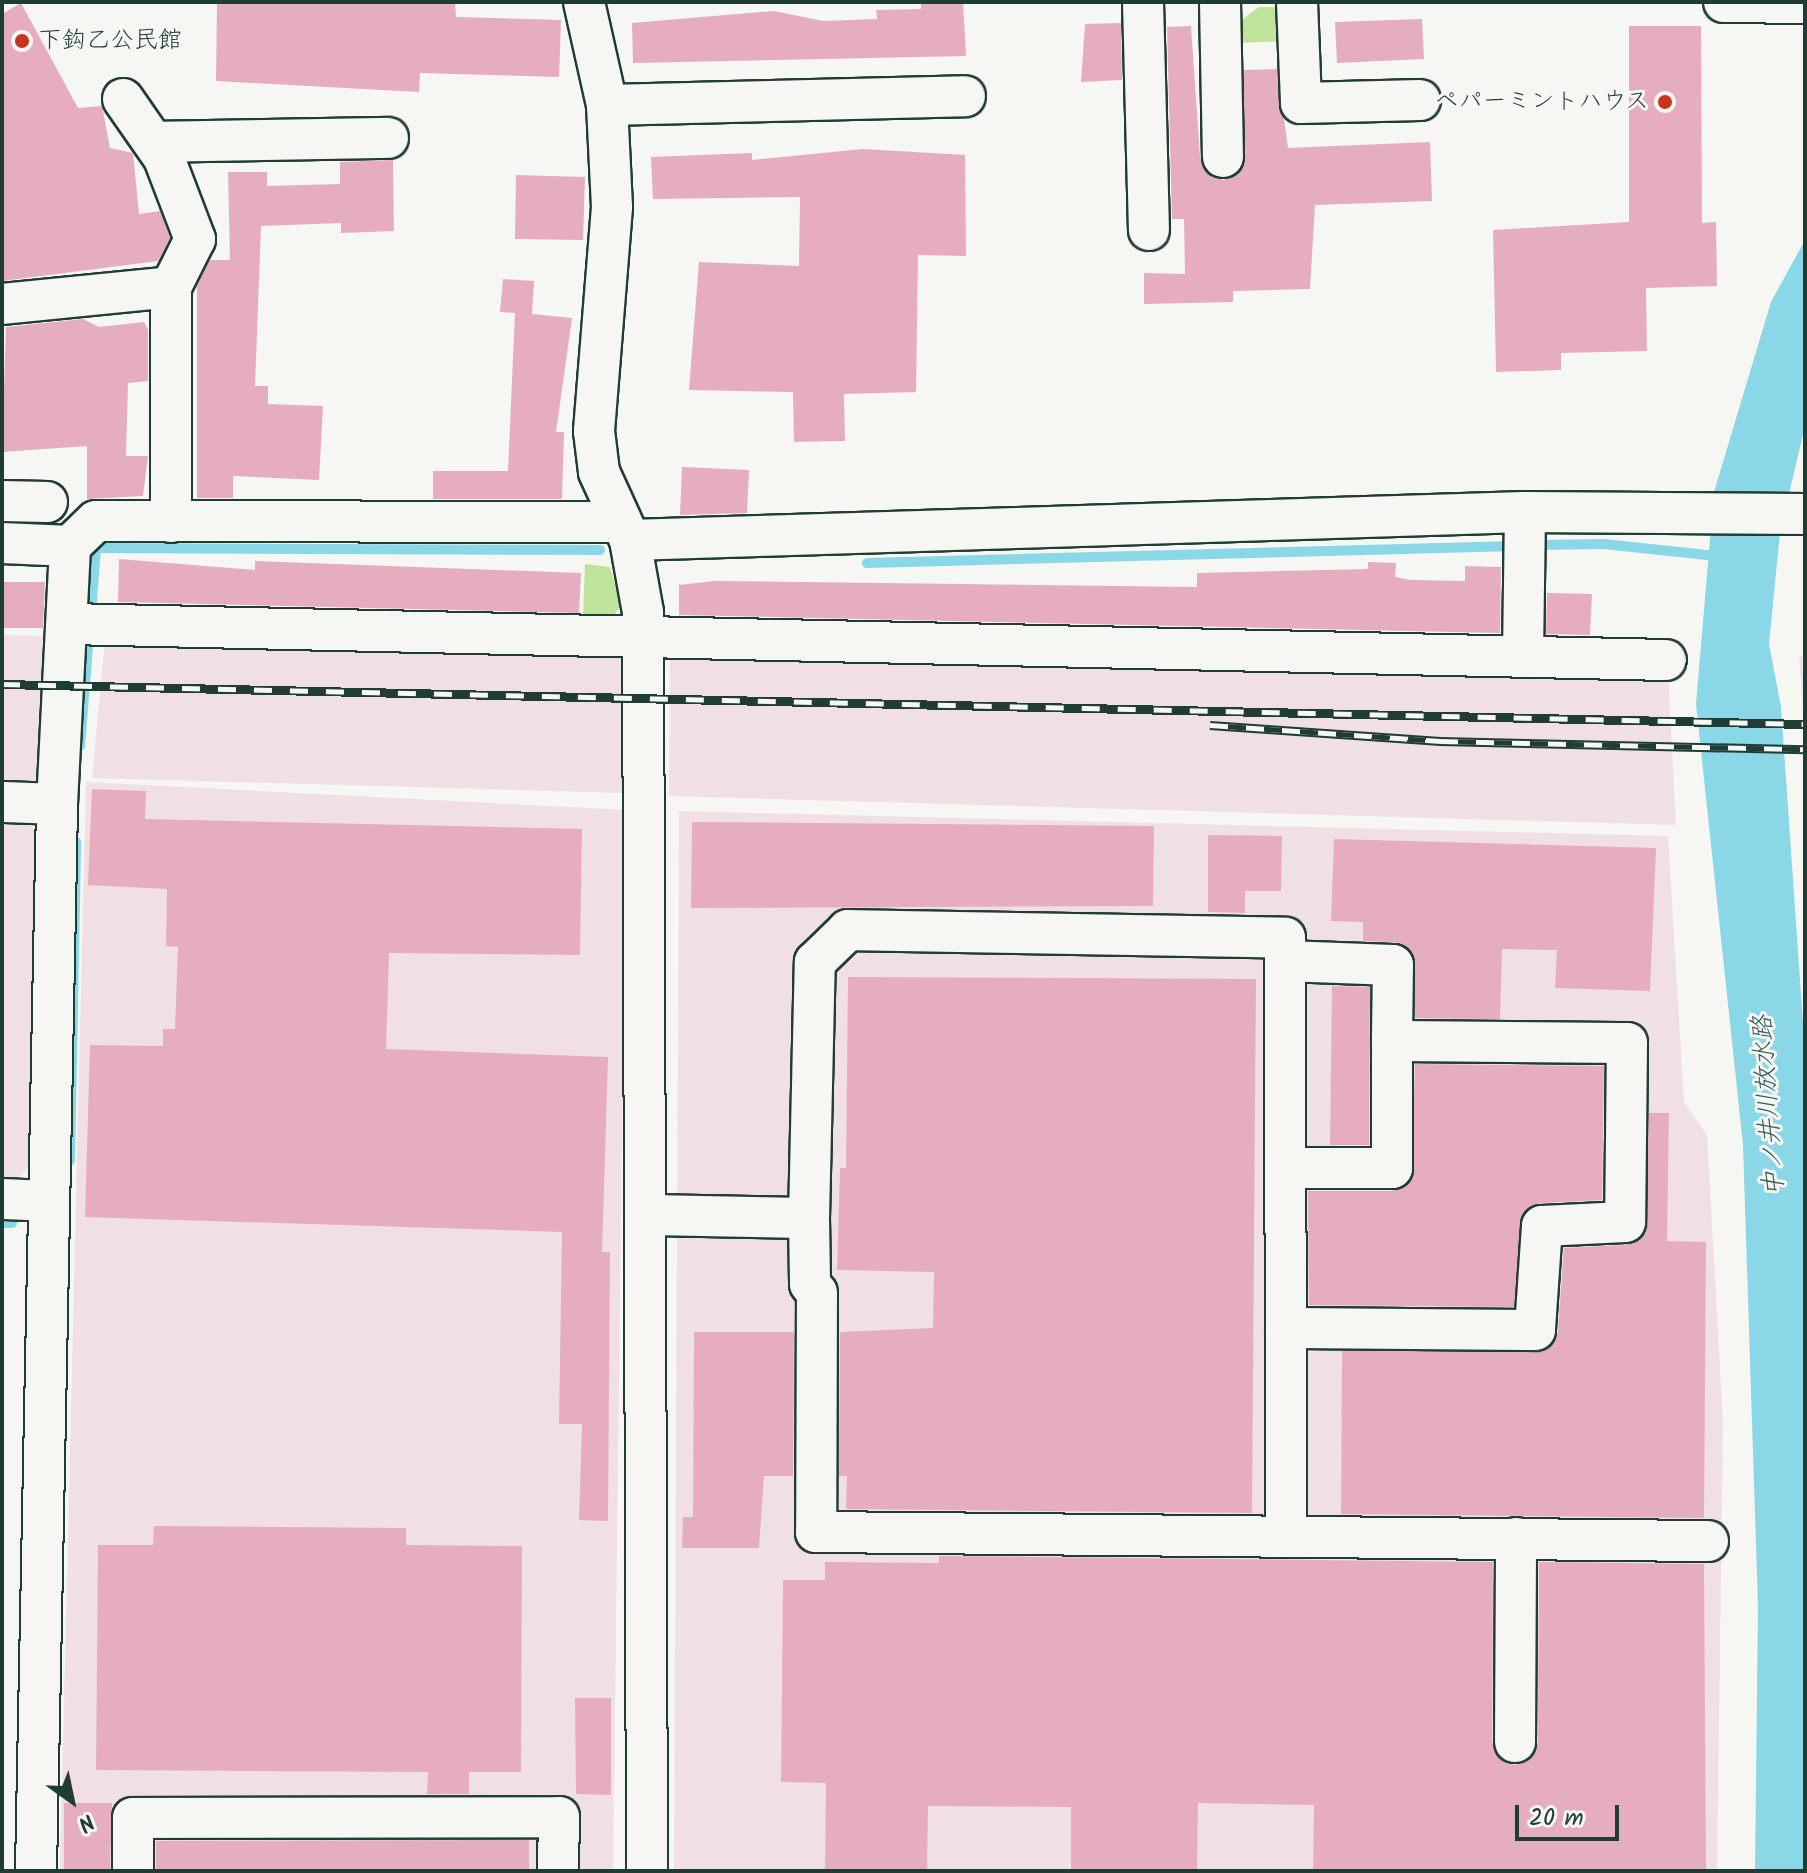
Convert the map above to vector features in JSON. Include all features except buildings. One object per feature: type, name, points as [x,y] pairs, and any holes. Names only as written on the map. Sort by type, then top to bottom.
[{"type":"street","points":[[584,2],[607,105],[612,207],[594,431],[599,472],[625,531],[644,635],[647,1871]]},
{"type":"street","points":[[1143,2],[1149,230]]},
{"type":"street","points":[[1220,2],[1223,157]]},
{"type":"street","points":[[1297,2],[1301,103],[1420,100]]},
{"type":"street","points":[[1724,2],[1805,3]]},
{"type":"street","points":[[607,105],[965,96]]},
{"type":"street","points":[[123,99],[155,142],[195,239],[171,287],[171,522]]},
{"type":"street","points":[[155,142],[388,138]]},
{"type":"street","points":[[2,304],[171,287]]},
{"type":"street","points":[[2,501],[47,502]]},
{"type":"street","points":[[1523,656],[1525,512]]},
{"type":"street","points":[[2,543],[171,522],[625,531],[1525,512],[1805,514]]},
{"type":"street","points":[[36,1871],[57,804],[68,624],[83,534]]},
{"type":"street","points":[[68,624],[1666,660]]},
{"type":"street","points":[[2,802],[57,804]]},
{"type":"street","points":[[1286,1536],[1285,938],[848,930],[815,962],[809,1218],[810,1284],[817,1293],[816,1532],[1708,1541]]},
{"type":"street","points":[[1285,961],[1393,965],[1392,1168],[1286,1168]]},
{"type":"street","points":[[1286,1328],[1535,1330],[1542,1226],[1625,1222],[1627,1043],[1392,1041]]},
{"type":"street","points":[[2,1199],[48,1201]]},
{"type":"street","points":[[646,1215],[809,1218]]},
{"type":"street","points":[[1515,1742],[1516,1538]]},
{"type":"street","points":[[133,1871],[133,1818],[559,1817],[558,1871]]},
{"type":"shaded area","points":[[2,635],[44,636],[36,782],[2,781]]},
{"type":"shaded area","points":[[105,640],[625,652],[623,793],[92,778]]},
{"type":"shaded area","points":[[670,646],[1668,673],[1676,825],[669,796]]},
{"type":"shaded area","points":[[1799,656],[1805,656],[1805,736]]},
{"type":"shaded area","points":[[86,782],[626,810],[613,1871],[60,1871]]},
{"type":"shaded area","points":[[679,811],[1668,836],[1684,1102],[1707,1135],[1723,1421],[1717,1871],[674,1871]]},
{"type":"shaded area","points":[[2,819],[25,819],[38,835],[28,1167],[13,1184],[2,1183]]},
{"type":"green space","points":[[1259,7],[1283,7],[1285,41],[1237,43],[1236,24]]},
{"type":"green space","points":[[585,564],[610,567],[621,606],[612,617],[583,617]]},
{"type":"water","name":"中ノ井川放水路","points":[[1805,240],[1805,426],[1780,532],[1769,644],[1781,707],[1805,1052],[1805,1871],[1755,1871],[1758,1606],[1743,1145],[1696,704],[1714,492],[1771,302]]},
{"type":"waterway","points":[[1532,545],[1604,544],[1716,556]]},
{"type":"waterway","points":[[867,563],[1516,546]]},
{"type":"waterway","points":[[91,612],[96,548],[600,550]]},
{"type":"waterway","points":[[80,746],[89,634]]},
{"type":"waterway","points":[[70,1161],[76,842]]},
{"type":"waterway","points":[[2,1223],[12,1223]]},
{"type":"railway","points":[[2,684],[1805,724]]},
{"type":"railway","points":[[1210,725],[1440,741],[1805,749]]},
{"type":"place","name":"下鈎乙公民館","points":[[22,41]]},
{"type":"place","name":"ペパーミントハウス","points":[[1665,102]]}]
